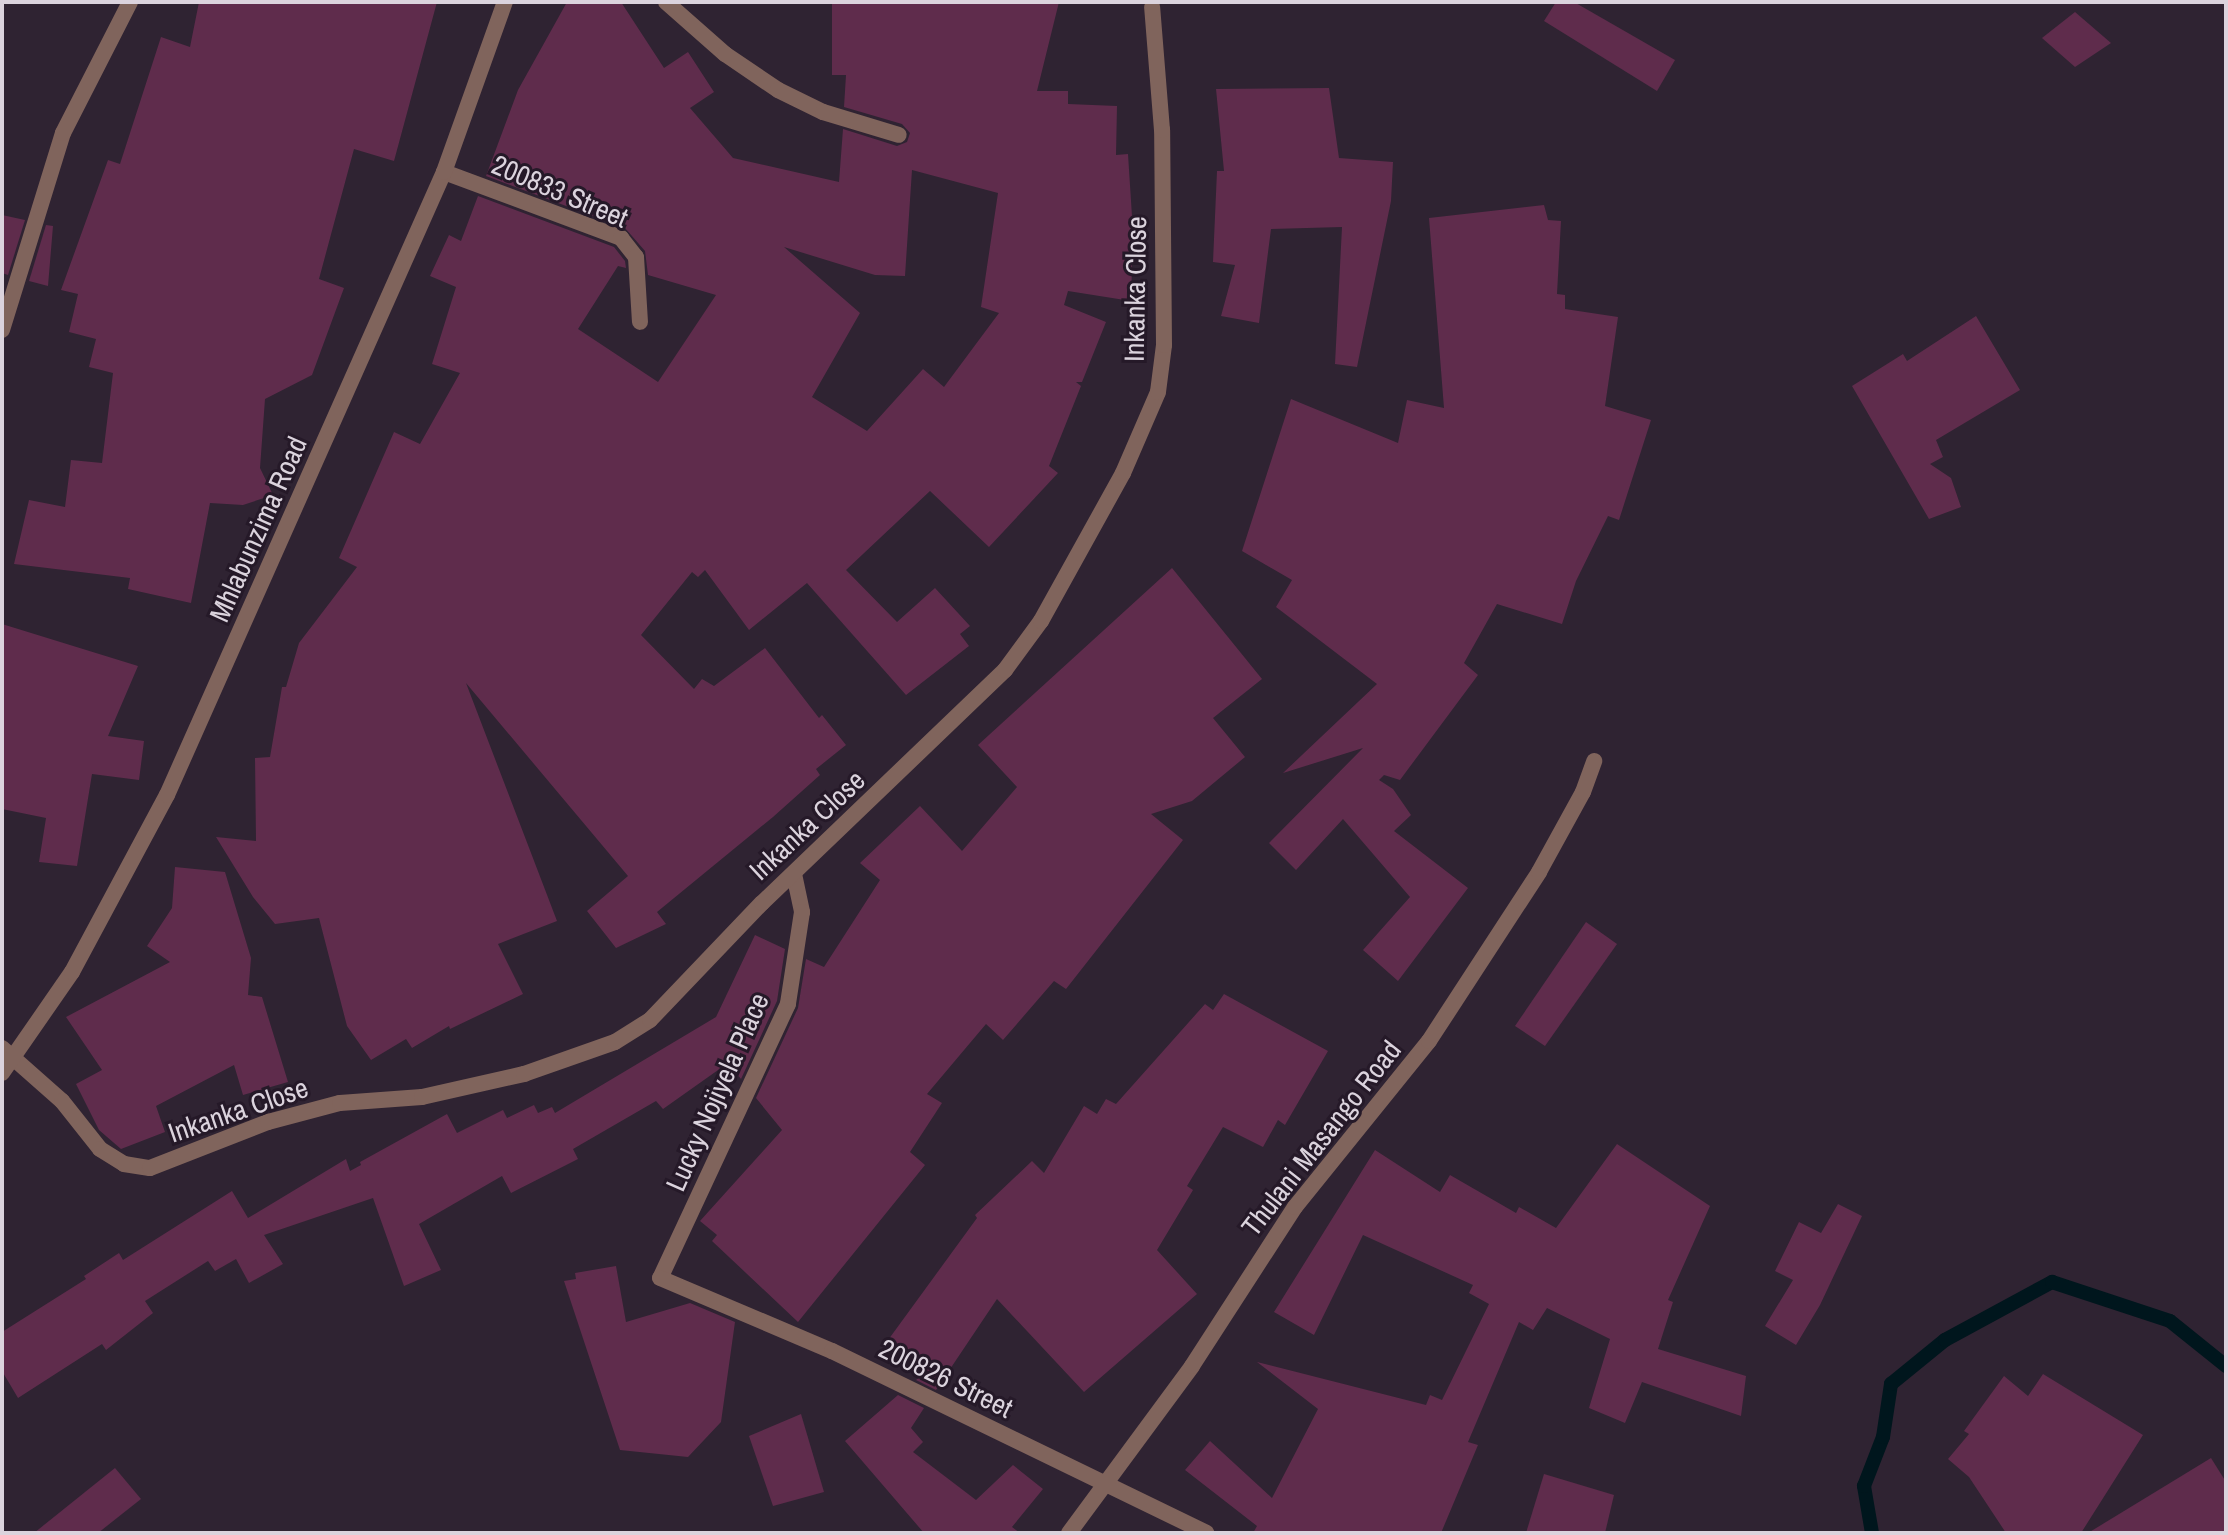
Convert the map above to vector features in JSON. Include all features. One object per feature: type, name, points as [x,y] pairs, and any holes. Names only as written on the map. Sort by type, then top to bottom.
[{"type":"street","points":[[2,330],[63,133],[130,2]]},
{"type":"street","name":"Mhlabunzima Road","points":[[2,1073],[8,1052],[72,972],[167,795],[444,172],[505,2]]},
{"type":"street","points":[[666,2],[725,54],[778,90],[823,112],[899,135]]},
{"type":"street","name":"Inkanka Close","points":[[8,1052],[62,1101],[100,1149],[124,1164],[150,1168],[268,1122],[340,1103],[422,1097],[524,1074],[615,1042],[650,1020],[794,874],[1005,670],[1041,621],[1123,473],[1158,392],[1164,345],[1162,130],[1152,7]]},
{"type":"street","name":"200833 Street","points":[[444,172],[621,238],[636,257],[640,322]]},
{"type":"street","name":"Thulani Masango Road","points":[[1069,1533],[1107,1486],[1192,1366],[1295,1207],[1429,1041],[1539,872],[1583,792],[1594,761]]},
{"type":"street","name":"Lucky Nojiyela Place","points":[[660,1278],[788,1004],[802,912],[794,874]]},
{"type":"street","name":"200826 Street","points":[[660,1278],[832,1351],[1206,1533]]},
{"type":"building","points":[[199,2],[437,2],[394,161],[354,149],[319,279],[344,288],[312,375],[265,399],[260,468],[273,495],[243,505],[210,503],[191,603],[128,589],[130,578],[14,564],[29,500],[65,507],[71,460],[102,463],[113,373],[89,367],[96,339],[69,332],[78,294],[61,290],[108,160],[120,164],[161,37],[190,47]]},
{"type":"building","points":[[567,2],[621,2],[664,68],[688,52],[714,92],[690,108],[733,158],[839,182],[843,129],[897,146],[907,142],[910,133],[902,124],[844,107],[846,75],[832,75],[832,2],[1059,2],[1037,91],[1068,91],[1068,104],[1117,106],[1116,155],[1128,154],[1133,232],[1131,301],[1068,291],[1064,305],[1106,322],[1082,382],[1076,382],[1081,386],[1049,466],[1058,473],[989,547],[930,491],[846,570],[897,622],[935,588],[970,626],[960,634],[969,646],[906,695],[807,583],[749,630],[705,570],[698,577],[692,572],[641,635],[694,689],[702,679],[714,686],[765,648],[819,718],[822,715],[846,745],[816,769],[820,775],[773,817],[657,912],[666,924],[616,948],[587,911],[628,876],[466,683],[557,921],[498,944],[523,994],[450,1029],[449,1026],[412,1048],[406,1039],[371,1060],[347,1026],[319,918],[275,924],[253,897],[216,837],[256,841],[255,758],[270,757],[282,687],[286,687],[299,643],[357,567],[339,558],[394,432],[420,444],[460,373],[432,364],[456,287],[430,276],[449,235],[461,241],[478,196],[614,247],[625,261],[626,268],[618,266],[578,329],[658,382],[716,295],[648,275],[645,251],[625,228],[486,176],[518,90]],"holes":[[[912,170],[998,193],[981,307],[999,313],[944,387],[923,369],[867,431],[812,397],[860,313],[784,247],[875,275],[905,276]]]},
{"type":"building","points":[[1556,2],[1574,2],[1675,60],[1657,91],[1544,21]]},
{"type":"building","points":[[2075,12],[2111,43],[2075,67],[2042,38]]},
{"type":"building","points":[[1329,88],[1339,158],[1393,162],[1391,201],[1357,367],[1335,364],[1342,227],[1271,229],[1259,323],[1221,316],[1235,265],[1213,262],[1217,171],[1224,171],[1216,89]]},
{"type":"building","points":[[1544,205],[1548,220],[1561,221],[1557,294],[1565,295],[1565,309],[1618,317],[1605,406],[1651,420],[1619,520],[1608,516],[1576,581],[1562,624],[1497,604],[1464,663],[1478,675],[1400,780],[1384,775],[1379,780],[1393,789],[1411,815],[1394,831],[1468,888],[1398,981],[1363,950],[1410,897],[1343,819],[1296,870],[1269,843],[1363,748],[1283,773],[1377,684],[1276,607],[1292,580],[1242,551],[1291,399],[1398,443],[1407,400],[1444,408],[1429,218]]},
{"type":"building","points":[[2,215],[25,220],[8,275],[2,273]]},
{"type":"building","points":[[46,225],[53,226],[48,286],[29,281]]},
{"type":"building","points":[[1976,316],[2020,390],[1936,440],[1943,457],[1930,464],[1951,478],[1961,507],[1929,519],[1852,386],[1903,354],[1907,361]]},
{"type":"building","points":[[1172,568],[1262,679],[1213,718],[1245,757],[1192,801],[1151,814],[1183,840],[1066,989],[1054,981],[1003,1040],[986,1024],[927,1094],[942,1103],[910,1152],[925,1165],[798,1322],[712,1241],[717,1235],[700,1221],[782,1130],[756,1098],[798,1008],[806,959],[824,967],[880,880],[860,863],[920,806],[962,851],[1017,787],[978,745]]},
{"type":"building","points":[[2,624],[138,666],[108,736],[144,741],[139,780],[92,774],[77,866],[39,862],[46,818],[2,809]]},
{"type":"building","points":[[175,867],[225,872],[251,958],[248,995],[262,997],[288,1082],[243,1095],[234,1065],[156,1106],[165,1132],[121,1149],[99,1130],[76,1084],[102,1070],[66,1017],[170,962],[147,946],[172,908]]},
{"type":"building","points":[[1586,922],[1617,944],[1545,1046],[1515,1026]]},
{"type":"building","points":[[755,935],[785,949],[777,1001],[741,1079],[728,1063],[663,1109],[656,1101],[573,1149],[578,1159],[511,1193],[502,1176],[419,1224],[441,1270],[404,1286],[373,1198],[264,1235],[283,1264],[249,1283],[236,1259],[215,1271],[208,1261],[145,1301],[153,1313],[106,1350],[102,1344],[18,1398],[2,1371],[2,1332],[86,1279],[84,1276],[119,1253],[123,1260],[232,1191],[248,1218],[346,1159],[350,1171],[361,1165],[360,1162],[447,1114],[457,1133],[503,1110],[507,1118],[534,1105],[538,1113],[552,1107],[555,1113],[716,1017]]},
{"type":"building","points":[[1224,994],[1328,1051],[1285,1125],[1278,1120],[1263,1147],[1223,1127],[1187,1186],[1193,1190],[1157,1250],[1197,1294],[1084,1392],[997,1299],[936,1390],[916,1380],[923,1374],[883,1347],[977,1218],[975,1215],[1032,1161],[1044,1173],[1084,1106],[1097,1114],[1106,1099],[1116,1104],[1205,1004],[1213,1010]]},
{"type":"building","points":[[1617,1144],[1710,1206],[1668,1300],[1673,1302],[1658,1349],[1746,1376],[1741,1416],[1642,1382],[1625,1423],[1589,1408],[1610,1339],[1547,1308],[1533,1330],[1519,1322],[1468,1442],[1478,1445],[1441,1533],[1253,1533],[1257,1526],[1185,1470],[1210,1441],[1272,1498],[1318,1409],[1257,1362],[1426,1405],[1430,1395],[1442,1400],[1489,1304],[1469,1293],[1473,1285],[1363,1235],[1314,1335],[1274,1312],[1375,1150],[1440,1192],[1450,1175],[1516,1213],[1519,1207],[1556,1228]]},
{"type":"building","points":[[1838,1204],[1862,1216],[1820,1305],[1796,1345],[1765,1326],[1793,1280],[1775,1271],[1799,1222],[1821,1233]]},
{"type":"building","points":[[616,1266],[626,1322],[690,1303],[735,1322],[721,1422],[688,1457],[620,1450],[564,1281],[576,1279],[575,1273]]},
{"type":"building","points":[[2043,1374],[2143,1435],[2081,1533],[2006,1533],[1969,1477],[1948,1459],[1969,1434],[1964,1431],[2004,1376],[2028,1396]]},
{"type":"building","points":[[898,1395],[924,1408],[911,1428],[923,1442],[913,1452],[976,1500],[1013,1465],[1043,1489],[1012,1527],[1020,1533],[924,1533],[845,1441]]},
{"type":"building","points":[[801,1414],[824,1492],[773,1506],[749,1436]]},
{"type":"building","points":[[2211,1458],[2226,1482],[2226,1533],[2088,1533]]},
{"type":"building","points":[[115,1468],[141,1499],[98,1533],[34,1533]]},
{"type":"building","points":[[1544,1474],[1614,1495],[1605,1533],[1526,1533]]},
{"type":"waterway","points":[[1872,1533],[1864,1486],[1883,1437],[1891,1384],[1945,1340],[2052,1282],[2170,1321],[2226,1366]]}]
